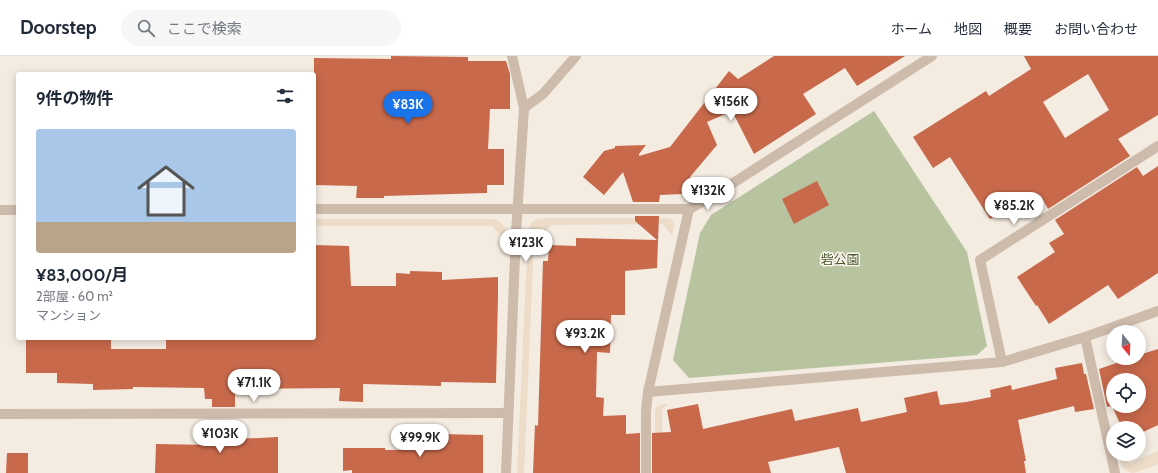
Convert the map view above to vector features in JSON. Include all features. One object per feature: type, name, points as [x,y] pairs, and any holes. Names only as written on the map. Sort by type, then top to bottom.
[{"type":"street","points":[[506,473],[524,108],[512,56]]},
{"type":"street","points":[[524,108],[544,94],[576,56]]},
{"type":"street","points":[[316,209],[689,209],[708,199],[932,56]]},
{"type":"street","points":[[1002,362],[980,260],[1158,146]]},
{"type":"street","points":[[646,473],[646,411],[648,392],[689,209]]},
{"type":"street","points":[[0,210],[16,210]]},
{"type":"street","points":[[648,392],[1002,362],[1085,337],[1158,311]]},
{"type":"street","points":[[1085,337],[1115,473]]},
{"type":"street","points":[[0,414],[508,413]]},
{"type":"green space","name":"砦公園","points":[[874,111],[967,252],[987,346],[977,355],[689,378],[673,360],[700,233],[711,215]]},
{"type":"shaded area","points":[[546,218],[669,218],[672,220],[674,225],[672,236],[663,224],[552,225],[534,241],[524,473],[517,473],[528,233],[530,225],[533,221]]},
{"type":"shaded area","points":[[316,219],[495,219],[505,228],[505,240],[492,226],[316,226]]},
{"type":"shaded area","points":[[668,403],[662,410],[662,473],[654,473],[655,410],[657,406]]},
{"type":"shaded area","points":[[1158,451],[1158,464],[1132,473],[1127,471],[1122,466],[1120,461],[1126,461],[1130,463],[1135,461],[1146,461],[1146,456]]},
{"type":"building","points":[[391,56],[468,57],[468,61],[506,61],[510,74],[510,109],[490,109],[488,149],[504,149],[504,185],[487,185],[487,193],[384,196],[384,198],[356,198],[357,186],[316,185],[316,72],[314,72],[314,58],[391,59]]},
{"type":"building","points":[[774,56],[905,56],[857,86],[845,68],[803,94],[816,114],[754,154],[732,111],[707,122],[717,145],[690,177],[705,193],[660,195],[659,202],[633,202],[623,172],[604,195],[583,177],[604,151],[615,148],[615,146],[646,145],[639,156],[670,147],[729,71],[738,79]]},
{"type":"building","points":[[1024,56],[1158,56],[1158,115],[1118,139],[1130,156],[1048,209],[1041,196],[1032,202],[1028,196],[990,219],[950,157],[933,168],[913,137],[986,91],[989,96],[1031,69]],"holes":[[[1088,74],[1109,110],[1065,138],[1043,102]]]},
{"type":"building","points":[[1158,166],[1158,273],[1118,299],[1108,285],[1049,324],[1017,277],[1055,252],[1049,243],[1064,234],[1055,220],[1137,167],[1143,176]]},
{"type":"building","points":[[817,181],[829,205],[794,224],[782,199]]},
{"type":"building","points":[[635,216],[659,216],[657,268],[625,271],[625,315],[611,315],[610,353],[597,352],[596,397],[604,398],[603,416],[626,415],[626,434],[640,433],[640,473],[533,473],[535,425],[538,426],[543,261],[548,261],[549,245],[576,246],[576,238],[657,240],[635,221]]},
{"type":"building","points":[[316,245],[349,246],[351,286],[396,286],[396,273],[410,274],[410,271],[442,272],[442,280],[498,277],[496,383],[441,382],[441,386],[363,384],[363,402],[339,401],[340,388],[235,389],[235,407],[212,407],[212,399],[205,399],[204,388],[133,387],[133,389],[93,390],[93,384],[57,383],[57,373],[26,373],[26,340],[111,340],[111,349],[166,349],[166,340],[316,340]]},
{"type":"building","points":[[1158,349],[1158,425],[1146,431],[1146,421],[1119,421],[1115,413],[1146,413],[1146,373],[1106,373],[1106,402],[1099,369],[1111,365],[1146,365],[1146,353]]},
{"type":"building","points":[[1082,363],[1094,409],[1075,412],[1074,406],[1018,420],[1026,461],[1024,461],[1026,473],[846,473],[839,447],[768,462],[771,473],[652,473],[652,433],[671,432],[667,410],[698,404],[703,429],[792,409],[795,421],[858,408],[861,422],[907,412],[904,398],[937,391],[940,405],[966,402],[991,397],[990,390],[1011,385],[1012,390],[1057,379],[1055,368]]},
{"type":"building","points":[[212,420],[236,420],[236,439],[278,437],[278,473],[155,473],[156,444],[212,445]]},
{"type":"building","points":[[440,434],[483,435],[483,473],[352,473],[352,470],[343,471],[343,448],[440,450]]},
{"type":"building","points":[[7,453],[28,453],[28,473],[6,473]]}]
